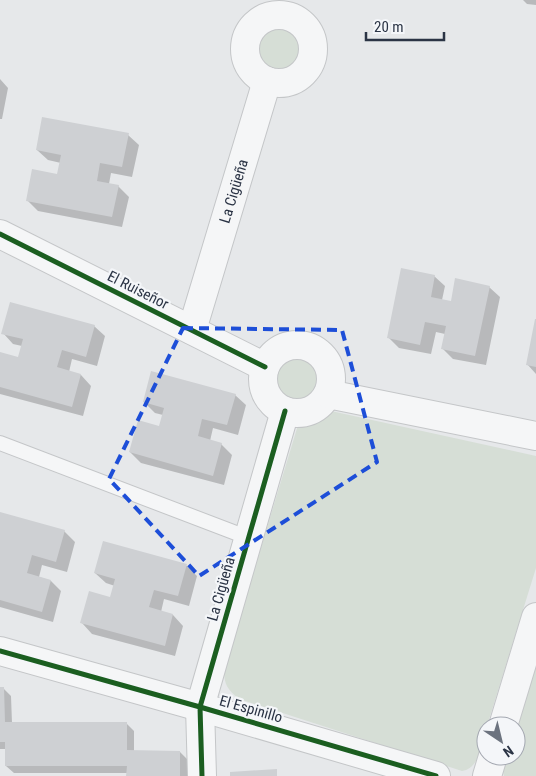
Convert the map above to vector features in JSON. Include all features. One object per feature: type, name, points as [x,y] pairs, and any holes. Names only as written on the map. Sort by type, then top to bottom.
[{"type":"street","name":"La Cigüeña","points":[[192,330],[267,81]]},
{"type":"street","name":"El Ruiseñor","points":[[0,234],[265,367]]},
{"type":"street","points":[[300,345],[311,348],[327,362],[331,373],[331,384],[328,394],[322,402],[305,412],[295,414],[285,411],[268,398],[262,378],[265,367],[270,358],[279,350],[289,346],[300,345]]},
{"type":"street","points":[[328,394],[536,436]]},
{"type":"street","name":"La Cigüeña","points":[[202,776],[200,707],[285,411]]},
{"type":"street","points":[[506,716],[536,618]]},
{"type":"street","name":"El Espinillo","points":[[0,651],[436,776]]},
{"type":"lane","points":[[0,443],[249,538]]},
{"type":"highlighted area","points":[[183,328],[342,330],[377,462],[199,576],[109,479]]},
{"type":"shaded area","points":[[273,22],[283,22],[297,30],[303,39],[305,49],[303,59],[297,68],[283,76],[273,76],[263,71],[256,64],[251,54],[251,44],[256,34],[263,27]]},
{"type":"shaded area","points":[[292,352],[302,352],[316,360],[322,369],[324,379],[322,389],[316,398],[302,406],[292,406],[282,401],[275,394],[270,384],[270,374],[275,364],[282,357]]},
{"type":"shaded area","points":[[331,411],[536,456],[536,568],[490,716],[476,716],[476,761],[468,769],[462,771],[239,699],[229,690],[226,683],[224,670],[298,425],[307,424],[324,417]]},
{"type":"shaded area","points":[[536,663],[536,776],[504,776],[503,774],[505,766],[526,766],[526,716],[520,716]]},
{"type":"building","points":[[42,117],[129,133],[122,167],[100,163],[97,181],[119,185],[112,217],[26,201],[32,169],[57,174],[61,155],[36,150]]},
{"type":"building","points":[[401,268],[435,275],[431,297],[451,301],[455,278],[490,286],[475,356],[441,349],[446,326],[425,322],[420,345],[387,338]]},
{"type":"building","points":[[10,302],[95,325],[86,357],[62,350],[57,367],[81,374],[72,407],[0,387],[0,352],[18,357],[23,339],[1,334]]},
{"type":"building","points":[[536,319],[536,367],[526,365]]},
{"type":"building","points":[[151,371],[236,394],[227,425],[202,419],[198,436],[222,443],[213,476],[129,452],[138,420],[159,426],[164,408],[143,402]]},
{"type":"building","points":[[0,512],[65,530],[56,562],[32,555],[27,573],[51,580],[42,612],[0,600]]},
{"type":"building","points":[[103,541],[187,564],[178,596],[154,590],[149,607],[173,614],[165,646],[80,623],[89,591],[110,597],[115,579],[94,573]]},
{"type":"building","points":[[0,687],[4,687],[5,722],[127,722],[127,750],[180,751],[180,776],[126,776],[127,766],[5,766],[5,742],[0,742]]},
{"type":"building","points":[[277,769],[277,776],[230,776],[230,772]]},
{"type":"cycle path","points":[[0,234],[265,367]]},
{"type":"cycle path","points":[[202,776],[200,707],[285,411]]},
{"type":"cycle path","points":[[0,651],[436,776]]}]
